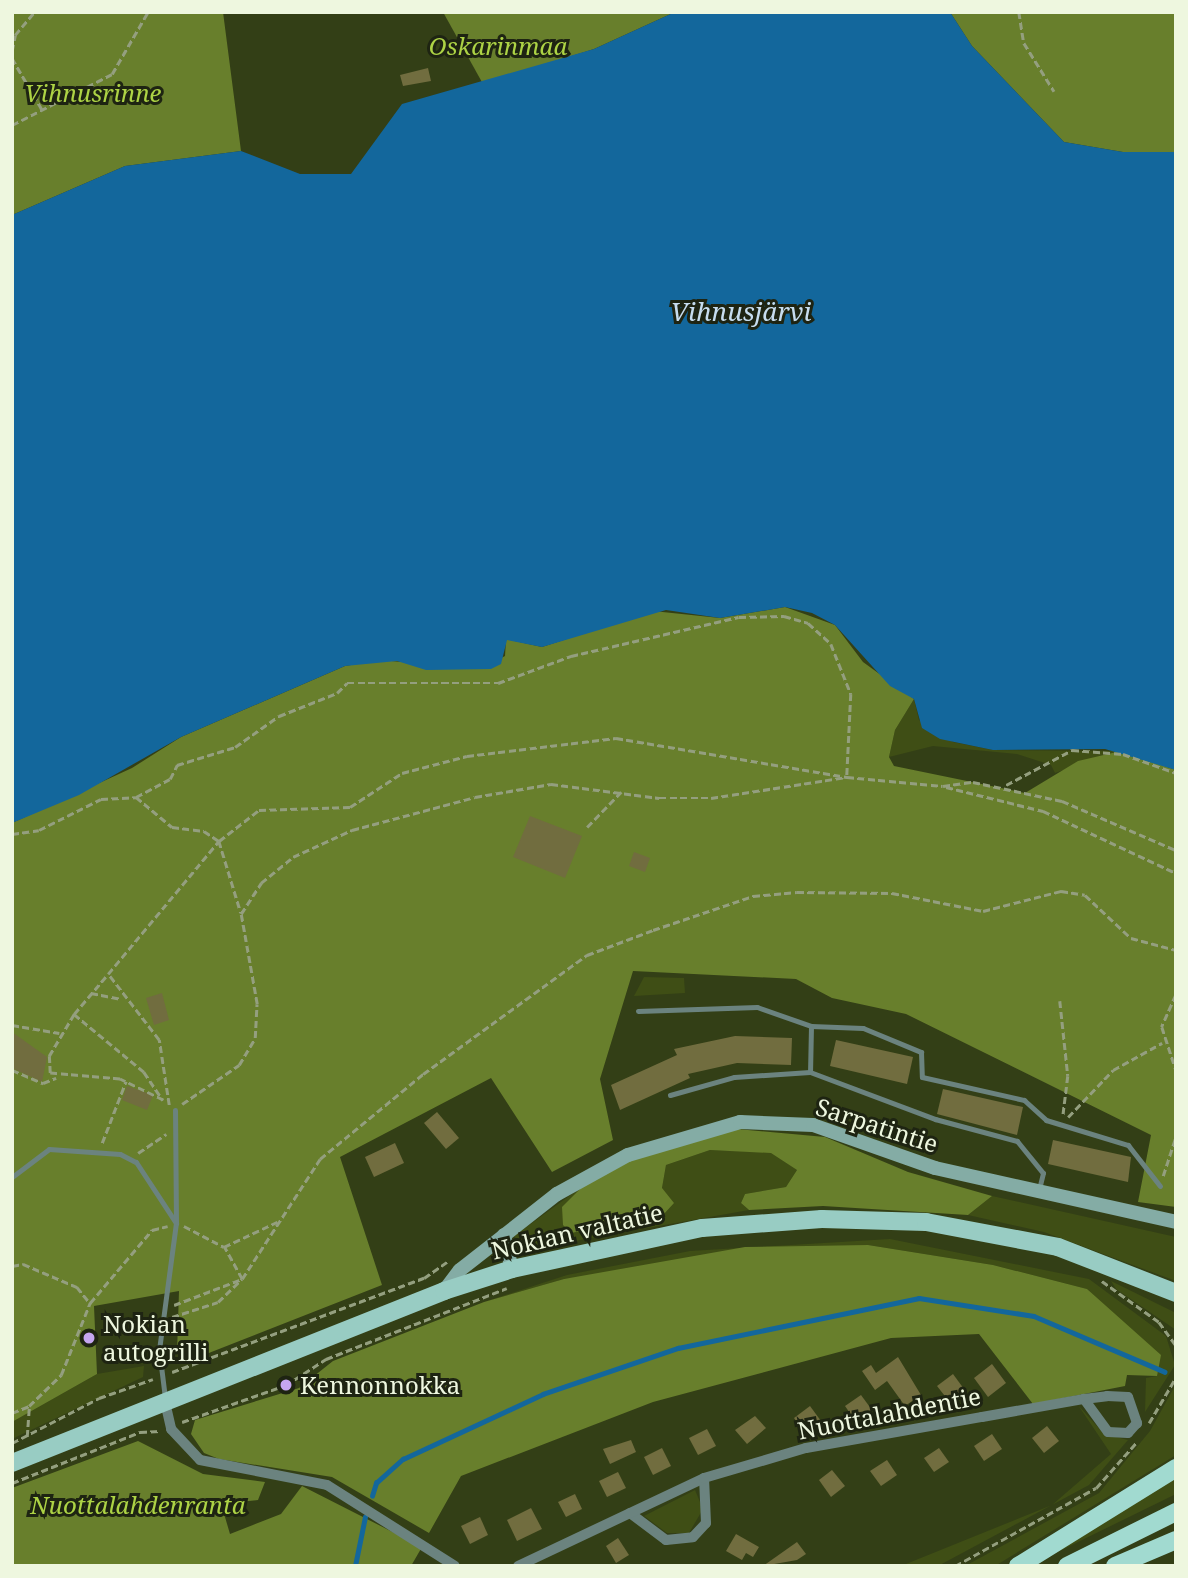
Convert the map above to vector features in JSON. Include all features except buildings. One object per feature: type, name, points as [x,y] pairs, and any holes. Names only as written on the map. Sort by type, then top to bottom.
[{"type":"highway","points":[[1017,1566],[1176,1468]]},
{"type":"highway","points":[[1067,1566],[1176,1512]]},
{"type":"highway","points":[[1115,1566],[1176,1539]]},
{"type":"main road","name":"Sarpatintie","points":[[444,1291],[504,1235],[628,1155],[740,1122],[813,1125],[1038,1195],[1176,1222]]},
{"type":"main road","name":"Nokian valtatie","points":[[12,1463],[444,1291],[513,1277],[702,1228],[878,1219],[972,1228],[1058,1248],[1176,1293]]},
{"type":"main road","points":[[504,1235],[513,1277]]},
{"type":"street","name":"Nuottalahdentie","points":[[518,1566],[704,1478],[806,1448],[1084,1399],[1128,1397],[1137,1423],[1128,1433],[1108,1432],[1084,1399]]},
{"type":"street","points":[[165,1402],[170,1426],[200,1460],[327,1485],[455,1566]]},
{"type":"street","points":[[630,1513],[666,1540],[693,1537],[706,1523],[704,1478]]},
{"type":"lane","points":[[638,1011],[757,1007],[811,1026],[863,1028],[921,1052],[922,1077],[1024,1100],[1062,1125],[1128,1145],[1160,1186]]},
{"type":"lane","points":[[810,1072],[811,1026]]},
{"type":"lane","points":[[670,1096],[734,1077],[810,1072],[935,1119],[1017,1141],[1042,1173],[1038,1195]]},
{"type":"lane","points":[[165,1402],[161,1376],[164,1320],[176,1223],[175,1110]]},
{"type":"lane","points":[[12,1177],[48,1149],[99,1150],[128,1157],[176,1223]]},
{"type":"path","points":[[12,51],[19,27],[34,12]]},
{"type":"path","points":[[12,125],[44,112],[113,74],[148,12]]},
{"type":"path","points":[[1019,12],[1024,43],[1054,91]]},
{"type":"path","points":[[12,29],[19,27]]},
{"type":"path","points":[[12,58],[44,112]]},
{"type":"path","points":[[12,834],[39,830],[101,799],[136,797],[170,779],[177,765],[235,747],[279,716],[337,693],[347,683],[498,683],[571,656],[739,617],[784,616],[808,623],[831,643],[851,694],[847,777]]},
{"type":"path","points":[[59,1076],[47,1066],[60,1033],[219,841],[259,810],[350,807],[402,773],[557,743],[641,739],[847,777],[943,786],[1004,786],[1062,801],[1176,850]]},
{"type":"path","points":[[1004,786],[1072,750],[1123,754],[1176,773]]},
{"type":"path","points":[[241,914],[261,883],[293,857],[352,830],[551,784],[711,798],[847,777]]},
{"type":"path","points":[[943,786],[1043,811],[1176,873]]},
{"type":"path","points":[[587,827],[622,790]]},
{"type":"path","points":[[12,1070],[43,1083],[59,1076],[126,1081],[163,1100],[175,1110],[239,1065],[255,1038],[257,1004],[241,914],[219,841],[204,831],[172,827],[136,797]]},
{"type":"path","points":[[164,1320],[218,1302],[242,1279],[320,1159],[508,1009],[587,955],[753,897],[892,893],[983,911],[1061,891],[1085,895],[1131,939],[1176,950]]},
{"type":"path","points":[[108,974],[121,999],[159,1040],[163,1100]]},
{"type":"path","points":[[91,993],[121,999]]},
{"type":"path","points":[[1176,995],[1162,1043],[1176,1070]]},
{"type":"path","points":[[1060,1001],[1068,1076],[1062,1125]]},
{"type":"path","points":[[74,1014],[144,1072],[163,1100]]},
{"type":"path","points":[[12,1025],[60,1033]]},
{"type":"path","points":[[1062,1125],[1113,1070],[1162,1043]]},
{"type":"path","points":[[99,1150],[126,1081]]},
{"type":"path","points":[[128,1157],[161,1140],[176,1122]]},
{"type":"path","points":[[1160,1186],[1176,1136]]},
{"type":"path","points":[[224,1247],[280,1221]]},
{"type":"path","points":[[12,1413],[29,1406],[61,1375],[90,1303],[152,1230],[176,1223],[224,1247],[242,1279]]},
{"type":"path","points":[[12,1443],[99,1398],[424,1278],[450,1261]]},
{"type":"path","points":[[12,1266],[23,1264],[77,1287],[90,1303]]},
{"type":"path","points":[[12,1483],[286,1385],[326,1359],[513,1277]]},
{"type":"path","points":[[167,1307],[211,1296],[220,1285],[242,1279]]},
{"type":"path","points":[[1112,1279],[1101,1280],[1159,1322],[1176,1345]]},
{"type":"path","points":[[955,1566],[1096,1488],[1137,1441],[1176,1377]]},
{"type":"path","points":[[27,1437],[29,1406]]},
{"type":"green space","name":"Vihnusrinne","points":[[12,12],[223,12],[241,151],[125,166],[12,215]]},
{"type":"green space","name":"Oskarinmaa","points":[[443,12],[675,12],[594,49],[483,84]]},
{"type":"green space","points":[[950,12],[1176,12],[1176,152],[1123,152],[1064,142],[972,46]]},
{"type":"green space","points":[[785,607],[835,625],[863,662],[914,699],[895,730],[889,757],[894,766],[1025,793],[1078,761],[1121,751],[1176,770],[1176,1207],[1138,1202],[1151,1135],[906,1014],[832,998],[796,979],[633,971],[600,1079],[613,1140],[552,1172],[491,1078],[340,1157],[382,1285],[191,1360],[177,1353],[179,1291],[94,1306],[97,1374],[12,1422],[12,823],[132,768],[181,737],[345,666],[380,660],[481,669],[505,656],[506,639],[542,647],[653,611],[720,618]]},
{"type":"green space","points":[[914,699],[919,720],[953,742],[993,750],[1121,751],[1055,773],[1051,765],[1017,754],[933,746],[889,757],[895,730]]},
{"type":"green space","points":[[644,977],[684,978],[685,993],[634,996]]},
{"type":"green space","points":[[737,1129],[825,1137],[908,1172],[992,1196],[968,1215],[823,1206],[749,1210],[741,1203],[745,1194],[786,1187],[797,1170],[771,1153],[710,1150],[666,1165],[662,1188],[674,1203],[663,1215],[571,1233],[563,1225],[562,1207],[583,1186],[630,1161]]},
{"type":"green space","points":[[710,1150],[771,1152],[797,1170],[786,1187],[745,1194],[741,1203],[749,1210],[524,1250],[514,1236],[583,1186],[662,1188],[666,1165]]},
{"type":"green space","points":[[992,1196],[1176,1237],[1176,1281],[1044,1232],[968,1215]]},
{"type":"green space","points":[[890,1239],[1089,1279],[1166,1336],[1175,1365],[1145,1412],[1146,1378],[1157,1376],[1087,1289],[993,1265],[868,1245],[564,1279],[484,1302],[567,1275],[690,1251]]},
{"type":"green space","points":[[868,1245],[993,1265],[1087,1289],[1161,1355],[1157,1376],[1127,1375],[1125,1386],[1033,1404],[979,1334],[891,1338],[653,1402],[461,1476],[429,1533],[332,1477],[219,1459],[204,1453],[191,1434],[195,1420],[299,1388],[333,1361],[484,1302],[564,1279],[745,1247]]},
{"type":"green space","points":[[1111,1281],[1176,1313],[1176,1330],[1116,1289]]},
{"type":"green space","points":[[144,1366],[143,1377],[12,1439],[12,1422],[97,1374]]},
{"type":"green space","points":[[1176,1384],[1176,1455],[995,1566],[965,1566],[1099,1493],[1150,1431]]},
{"type":"green space","points":[[1078,1405],[1104,1434],[1128,1440],[1089,1485],[1052,1505],[1111,1454]]},
{"type":"green space","name":"Nuottalahdenranta","points":[[138,1441],[203,1474],[265,1482],[258,1500],[239,1502],[225,1517],[230,1534],[281,1514],[302,1486],[422,1547],[411,1566],[12,1566],[12,1488]]},
{"type":"green space","points":[[1176,1473],[1176,1494],[1029,1566]]},
{"type":"green space","points":[[695,1490],[703,1509],[689,1533],[667,1533],[644,1516]]},
{"type":"green space","points":[[1051,1505],[938,1566],[901,1566]]},
{"type":"water","name":"Vihnusjärvi","points":[[675,12],[950,12],[972,46],[1064,142],[1123,152],[1176,152],[1176,770],[1105,749],[993,750],[940,739],[922,728],[914,699],[890,686],[835,625],[812,613],[785,607],[720,618],[666,610],[542,647],[507,640],[501,664],[491,669],[426,670],[397,661],[345,666],[181,737],[79,795],[12,823],[12,215],[125,166],[241,151],[300,174],[351,174],[402,104],[594,49]]},
{"type":"waterway","points":[[372,1496],[376,1483],[403,1459],[543,1394],[678,1348],[919,1298],[1034,1316],[1165,1372]]},
{"type":"waterway","points":[[355,1566],[365,1517]]},
{"type":"place","name":"Nokian autogrilli","points":[[89,1338]]},
{"type":"place","name":"Kennonnokka","points":[[286,1385]]}]
